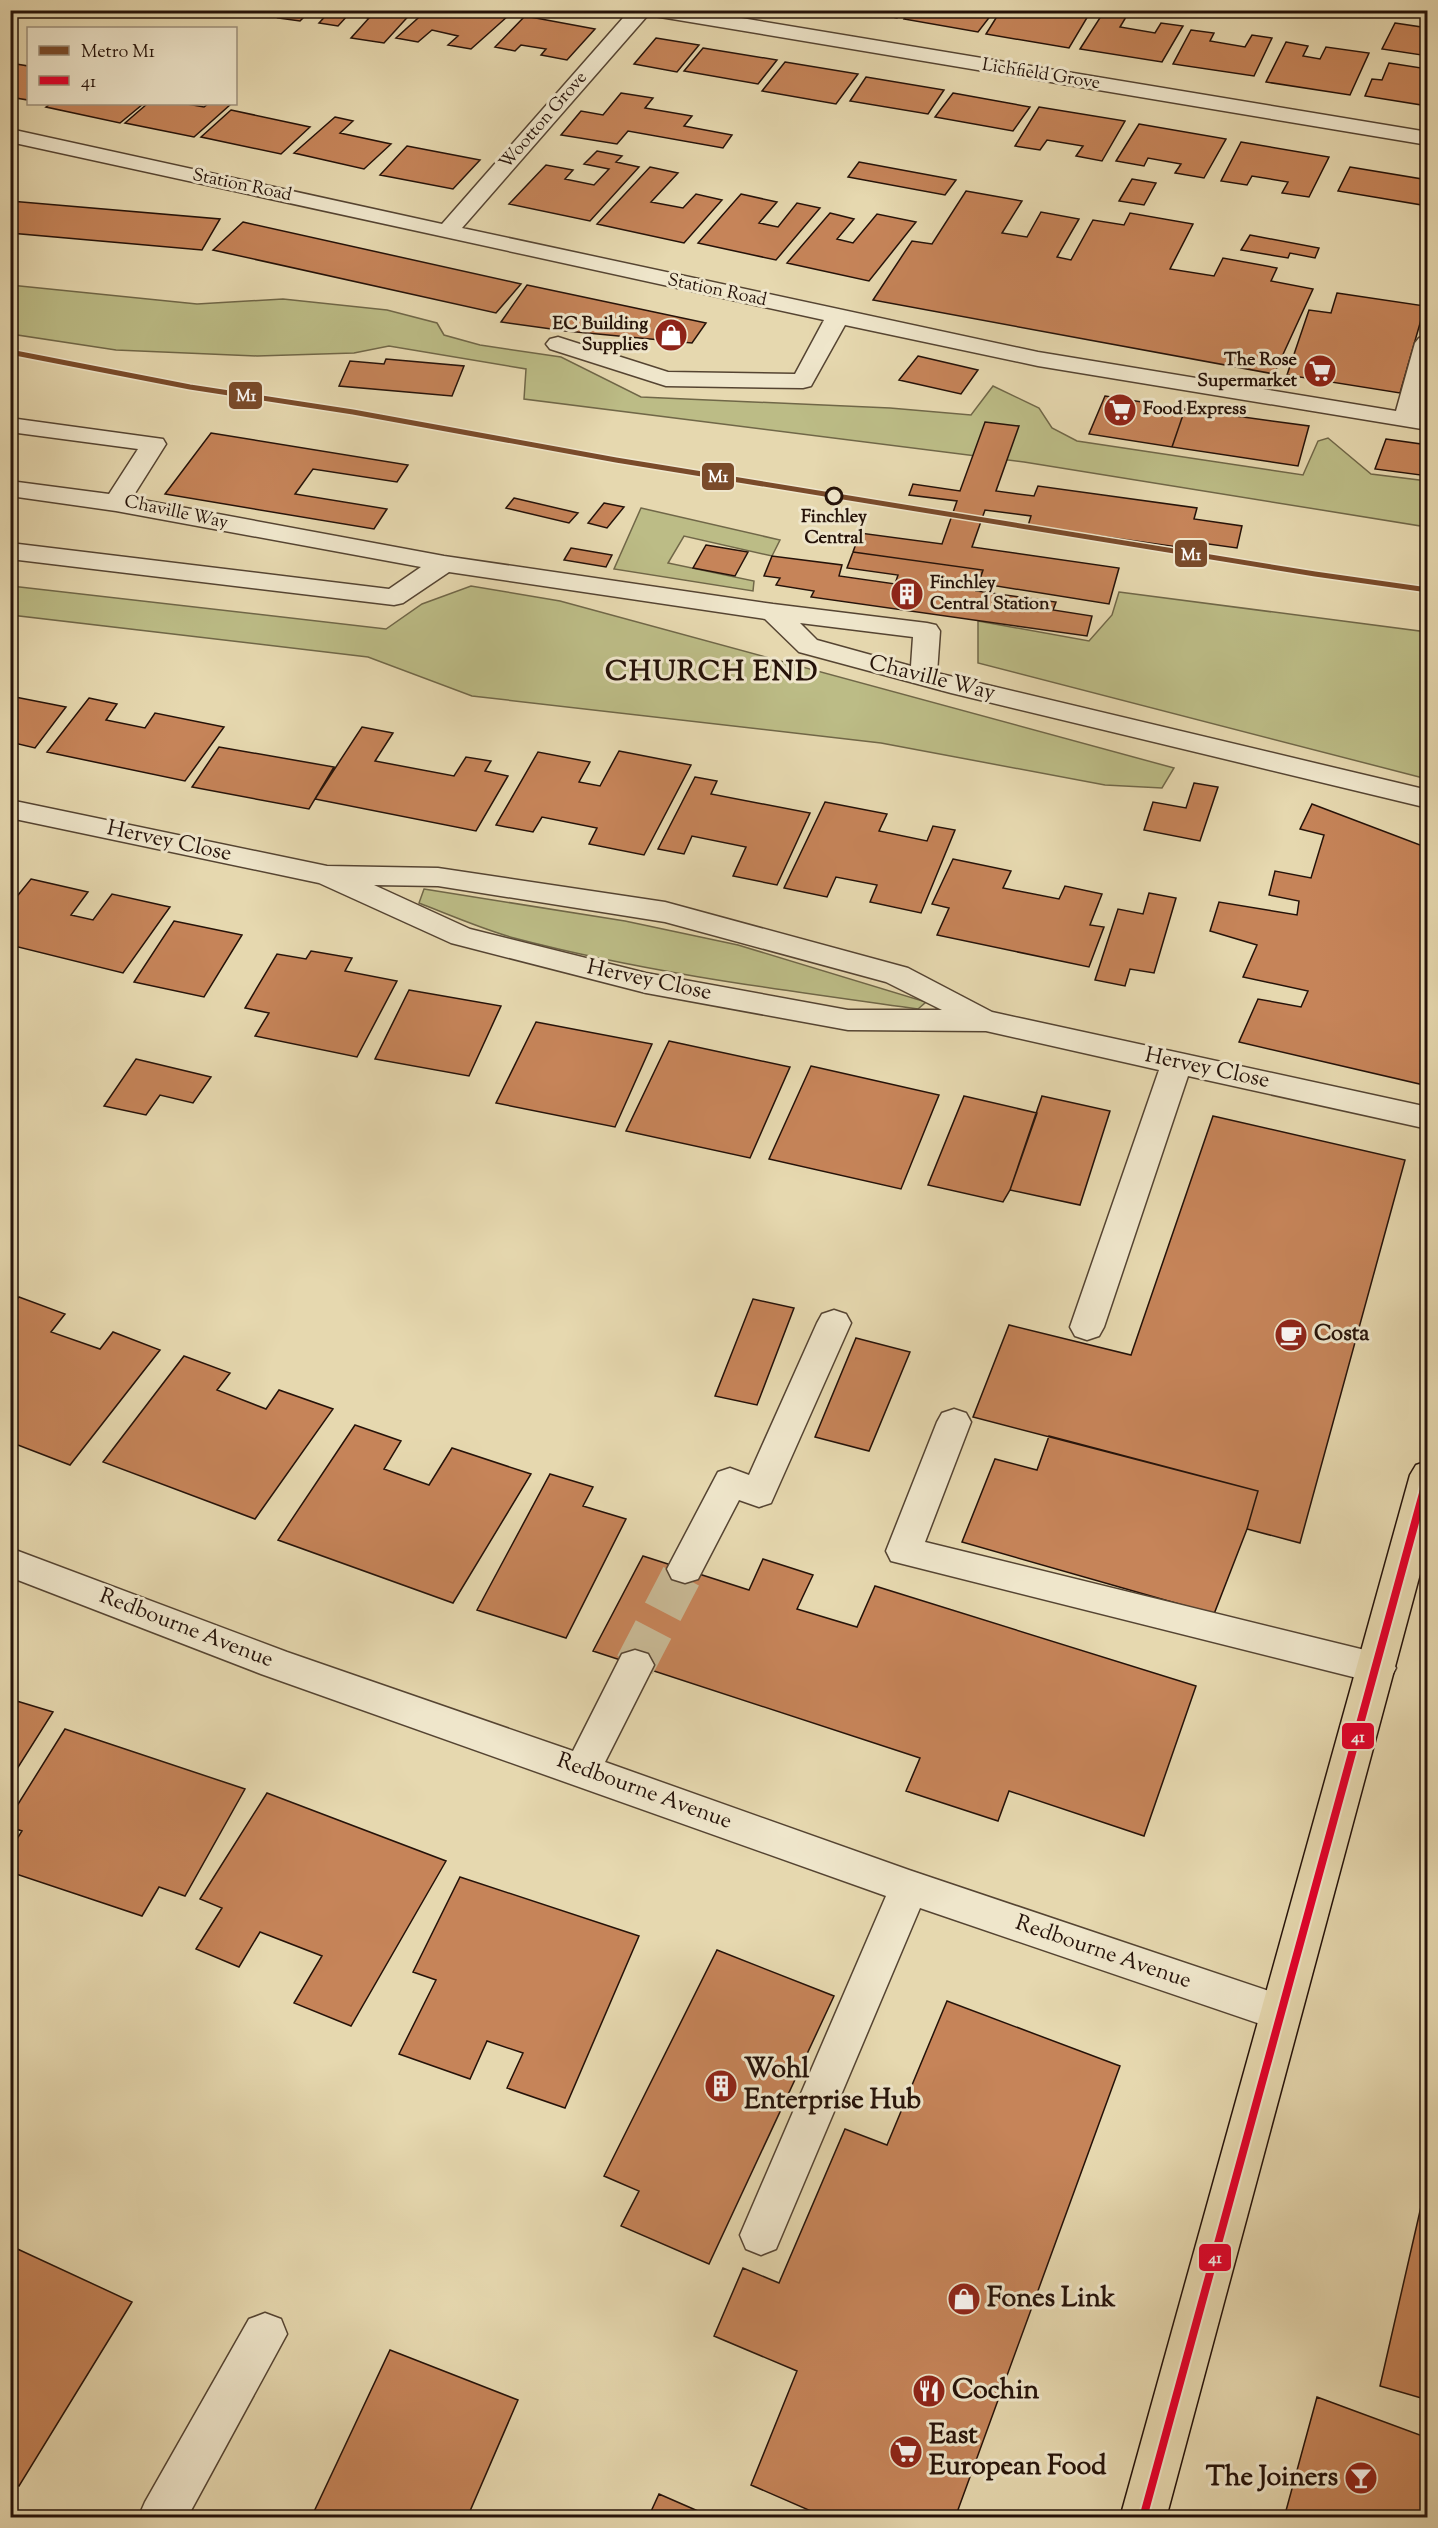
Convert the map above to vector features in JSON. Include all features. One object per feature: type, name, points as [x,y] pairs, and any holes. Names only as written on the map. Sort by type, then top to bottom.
[{"type":"main road","points":[[1143,2517],[1428,1475]]},
{"type":"street","name":"Wootton Grove","points":[[448,231],[641,10]]},
{"type":"street","name":"Lichfield Grove","points":[[667,12],[1428,139]]},
{"type":"street","name":"Station Road","points":[[10,135],[1038,359],[1417,421]]},
{"type":"street","points":[[10,147],[37,141]]},
{"type":"street","points":[[558,344],[666,380],[803,381],[837,317]]},
{"type":"street","points":[[1417,421],[1427,343]]},
{"type":"street","name":"Chaville Way","points":[[10,425],[154,444],[116,503],[444,564],[773,612],[808,646],[923,678],[1428,799]]},
{"type":"street","points":[[10,488],[116,503]]},
{"type":"street","points":[[10,551],[394,597],[444,564]]},
{"type":"street","points":[[773,612],[927,631],[923,678]]},
{"type":"street","name":"Hervey Close","points":[[10,809],[327,875],[438,877],[665,912],[897,975],[986,1021]]},
{"type":"street","name":"Hervey Close","points":[[327,875],[460,936],[646,983],[848,1020],[986,1021],[1428,1118]]},
{"type":"street","points":[[1087,1327],[1177,1063]]},
{"type":"street","points":[[685,1569],[730,1482],[759,1493],[834,1323]]},
{"type":"street","points":[[954,1422],[904,1551],[1377,1668]]},
{"type":"street","name":"Redbourne Avenue","points":[[10,1562],[274,1663],[909,1887],[1281,2013]]},
{"type":"street","points":[[582,1770],[635,1665]]},
{"type":"street","points":[[761,2235],[909,1887]]},
{"type":"street","points":[[161,2517],[265,2334]]},
{"type":"green space","points":[[10,285],[197,304],[283,299],[387,310],[437,323],[444,335],[480,345],[561,357],[641,397],[890,408],[971,415],[993,386],[1039,408],[1052,428],[1077,441],[1303,475],[1318,441],[1328,438],[1371,474],[1427,481],[1427,527],[1024,462],[524,399],[526,369],[389,346],[354,353],[257,356],[116,350],[11,334]]},
{"type":"green space","points":[[641,508],[780,540],[772,556],[684,536],[668,563],[754,581],[753,591],[614,569]]},
{"type":"green space","points":[[11,586],[386,629],[422,604],[471,586],[560,601],[1174,768],[1162,788],[1105,785],[881,743],[472,696],[368,657],[11,615]]},
{"type":"green space","points":[[1119,592],[1427,632],[1427,779],[978,663],[978,621],[1089,641],[1112,615]]},
{"type":"green space","points":[[424,889],[625,921],[738,945],[926,1002],[918,1009],[816,995],[664,971],[564,950],[514,938],[419,903]]},
{"type":"building","points":[[226,10],[254,10],[248,16],[224,13]]},
{"type":"building","points":[[285,10],[311,10],[300,21],[278,18]]},
{"type":"building","points":[[331,10],[414,10],[384,43],[351,38],[369,18],[349,14],[338,26],[319,23]]},
{"type":"building","points":[[427,10],[480,10],[508,16],[471,49],[448,45],[458,36],[432,30],[418,42],[396,38]]},
{"type":"building","points":[[856,10],[903,10],[897,18]]},
{"type":"building","points":[[910,10],[995,10],[978,32],[904,19]]},
{"type":"building","points":[[1001,10],[1032,10],[1031,13],[1060,17],[1064,10],[1091,11],[1069,48],[986,34]]},
{"type":"building","points":[[1103,13],[1126,17],[1120,27],[1155,33],[1161,23],[1183,26],[1162,62],[1080,49]]},
{"type":"building","points":[[525,16],[595,29],[567,60],[541,55],[546,49],[521,45],[515,51],[495,47]]},
{"type":"building","points":[[1395,23],[1428,28],[1428,56],[1382,49]]},
{"type":"building","points":[[1191,30],[1214,33],[1210,41],[1245,47],[1252,35],[1272,38],[1254,76],[1173,64]]},
{"type":"building","points":[[656,38],[699,45],[677,72],[634,64]]},
{"type":"building","points":[[1286,42],[1308,46],[1303,56],[1320,59],[1326,47],[1369,53],[1350,95],[1266,82]]},
{"type":"building","points":[[703,48],[777,60],[758,84],[684,71]]},
{"type":"building","points":[[785,62],[858,74],[836,104],[762,91]]},
{"type":"building","points":[[10,63],[27,66],[27,100],[10,97]]},
{"type":"building","points":[[1389,63],[1428,69],[1422,84],[1428,84],[1428,106],[1365,96],[1372,79],[1382,80]]},
{"type":"building","points":[[866,77],[944,90],[928,114],[850,101]]},
{"type":"building","points":[[621,93],[653,98],[645,108],[692,116],[684,126],[732,135],[723,148],[628,131],[617,144],[561,135],[581,111],[603,115]]},
{"type":"building","points":[[953,93],[1030,107],[1013,131],[935,117]]},
{"type":"building","points":[[49,105],[142,105],[120,123],[46,107]]},
{"type":"building","points":[[146,105],[204,107],[230,105],[194,137],[125,123]]},
{"type":"building","points":[[1039,107],[1125,121],[1102,161],[1076,156],[1083,146],[1047,140],[1040,150],[1015,146]]},
{"type":"building","points":[[231,110],[310,127],[281,154],[201,137]]},
{"type":"building","points":[[335,117],[353,121],[340,133],[391,144],[364,169],[294,153]]},
{"type":"building","points":[[1139,124],[1226,139],[1204,178],[1175,173],[1181,164],[1148,158],[1144,166],[1116,161]]},
{"type":"building","points":[[1241,142],[1329,157],[1309,197],[1282,193],[1288,182],[1252,176],[1247,185],[1221,181]]},
{"type":"building","points":[[407,146],[480,160],[453,189],[380,175]]},
{"type":"building","points":[[597,151],[622,156],[616,162],[639,167],[590,221],[509,204],[546,165],[573,170],[565,179],[594,185],[609,169],[584,164]]},
{"type":"building","points":[[859,162],[956,180],[945,195],[848,177]]},
{"type":"building","points":[[650,167],[678,173],[651,202],[683,208],[696,194],[722,200],[684,243],[597,224]]},
{"type":"building","points":[[1350,167],[1428,180],[1428,206],[1338,191]]},
{"type":"building","points":[[1132,179],[1156,183],[1144,205],[1119,201]]},
{"type":"building","points":[[966,191],[1022,201],[1002,233],[1027,237],[1041,212],[1079,219],[1057,257],[1071,260],[1093,220],[1124,225],[1130,213],[1193,224],[1170,269],[1214,276],[1223,258],[1277,268],[1271,281],[1313,289],[1274,374],[873,300],[912,241],[932,244]]},
{"type":"building","points":[[741,194],[777,202],[759,223],[778,227],[797,203],[820,208],[776,260],[698,243]]},
{"type":"building","points":[[10,201],[220,219],[202,250],[10,233]]},
{"type":"building","points":[[830,213],[854,219],[837,239],[853,243],[877,214],[916,222],[869,281],[787,263]]},
{"type":"building","points":[[243,222],[521,284],[496,313],[213,250]]},
{"type":"building","points":[[1250,235],[1319,248],[1315,258],[1290,253],[1288,258],[1241,250]]},
{"type":"building","points":[[527,285],[706,323],[692,343],[566,331],[501,322]]},
{"type":"building","points":[[1337,293],[1425,306],[1400,393],[1287,375],[1309,310],[1331,313]]},
{"type":"building","points":[[918,356],[978,370],[961,394],[899,380]]},
{"type":"building","points":[[386,359],[464,366],[452,396],[339,386],[350,361],[384,364]]},
{"type":"building","points":[[1105,396],[1185,409],[1172,447],[1089,434]]},
{"type":"building","points":[[1185,409],[1309,426],[1298,466],[1172,447]]},
{"type":"building","points":[[985,422],[1019,426],[996,491],[1034,496],[1038,486],[1197,508],[1194,519],[1242,526],[1237,548],[1187,541],[1185,548],[1028,526],[1031,516],[985,510],[972,547],[1119,568],[1109,604],[978,583],[983,570],[853,552],[860,533],[942,544],[957,501],[909,495],[913,484],[960,491]]},
{"type":"building","points":[[211,433],[408,465],[397,482],[313,469],[295,494],[387,509],[374,529],[165,494]]},
{"type":"building","points":[[1386,439],[1428,445],[1428,476],[1375,469]]},
{"type":"building","points":[[514,498],[578,513],[569,523],[506,508]]},
{"type":"building","points":[[604,503],[624,507],[607,528],[588,523]]},
{"type":"building","points":[[706,545],[748,552],[735,576],[693,568]]},
{"type":"building","points":[[571,548],[612,555],[606,567],[564,560]]},
{"type":"building","name":"Finchley Central Station","points":[[853,552],[983,570],[976,591],[1056,602],[1053,610],[1092,616],[1087,636],[811,597],[814,591],[776,585],[780,578],[764,576],[772,556],[842,565],[839,576],[895,584],[898,575],[847,568]]},
{"type":"building","points":[[10,696],[66,707],[35,748],[10,742]]},
{"type":"building","points":[[89,698],[117,704],[106,720],[145,728],[155,713],[224,727],[185,781],[47,752]]},
{"type":"building","points":[[362,727],[393,733],[375,761],[454,776],[466,757],[491,761],[485,771],[508,776],[476,831],[315,799]]},
{"type":"building","points":[[219,747],[334,767],[309,809],[192,787]]},
{"type":"building","points":[[619,751],[691,765],[644,855],[589,844],[597,828],[542,817],[533,832],[496,825],[538,752],[590,762],[579,782],[600,786]]},
{"type":"building","points":[[695,777],[717,781],[711,794],[810,813],[777,885],[733,876],[746,847],[692,836],[684,854],[658,849]]},
{"type":"building","points":[[1194,783],[1218,787],[1200,841],[1144,830],[1153,802],[1186,808]]},
{"type":"building","points":[[825,802],[887,814],[879,831],[927,841],[933,826],[955,830],[921,913],[870,902],[877,885],[836,877],[827,897],[784,888]]},
{"type":"building","points":[[1312,804],[1428,848],[1428,1073],[1424,1085],[1239,1042],[1258,999],[1301,1007],[1308,991],[1243,977],[1257,945],[1210,931],[1219,902],[1297,915],[1299,901],[1269,895],[1275,871],[1311,878],[1324,835],[1300,829]]},
{"type":"building","points":[[953,859],[1011,871],[1003,888],[1059,899],[1065,886],[1102,894],[1090,925],[1104,927],[1089,967],[937,935],[949,908],[932,904]]},
{"type":"building","points":[[31,879],[88,892],[71,915],[93,920],[112,894],[170,907],[123,973],[10,945],[10,905]]},
{"type":"building","points":[[1149,893],[1176,898],[1154,973],[1130,969],[1125,986],[1095,980],[1118,909],[1143,914]]},
{"type":"building","points":[[174,921],[242,935],[204,997],[134,982]]},
{"type":"building","points":[[311,951],[352,958],[345,971],[397,981],[357,1057],[255,1036],[269,1013],[245,1008],[277,954],[306,959]]},
{"type":"building","points":[[409,990],[501,1006],[469,1076],[375,1059]]},
{"type":"building","points":[[536,1022],[652,1044],[615,1127],[496,1103]]},
{"type":"building","points":[[669,1041],[790,1067],[750,1158],[626,1131]]},
{"type":"building","points":[[136,1059],[211,1077],[193,1103],[160,1095],[146,1115],[104,1106]]},
{"type":"building","points":[[811,1066],[939,1095],[901,1189],[769,1159]]},
{"type":"building","points":[[964,1096],[1037,1113],[1010,1190],[1003,1202],[928,1185]]},
{"type":"building","points":[[1042,1096],[1110,1111],[1080,1205],[1010,1190]]},
{"type":"building","points":[[1213,1116],[1405,1160],[1300,1543],[1247,1529],[1258,1491],[973,1417],[1009,1325],[1131,1355]]},
{"type":"building","points":[[19,1297],[65,1314],[51,1332],[100,1349],[113,1332],[160,1350],[70,1465],[10,1442],[10,1307]]},
{"type":"building","points":[[753,1299],[794,1308],[757,1405],[715,1396]]},
{"type":"building","points":[[856,1338],[910,1352],[869,1451],[815,1437]]},
{"type":"building","points":[[184,1356],[230,1373],[217,1390],[266,1409],[279,1390],[333,1409],[255,1519],[103,1462]]},
{"type":"building","points":[[355,1425],[401,1441],[384,1469],[429,1485],[452,1448],[531,1474],[453,1603],[278,1540]]},
{"type":"building","points":[[1049,1436],[1258,1491],[1247,1529],[1214,1614],[962,1542],[995,1459],[1037,1470]]},
{"type":"building","points":[[550,1474],[593,1487],[583,1506],[626,1519],[566,1638],[477,1610]]},
{"type":"building","points":[[643,1556],[749,1590],[763,1559],[813,1575],[797,1609],[857,1627],[875,1586],[1196,1686],[1144,1836],[1009,1791],[998,1821],[906,1791],[920,1758],[593,1651]]},
{"type":"building","points":[[10,1699],[53,1712],[10,1780]]},
{"type":"building","points":[[65,1729],[245,1789],[185,1896],[159,1887],[142,1916],[10,1872],[10,1850],[22,1831],[10,1827],[10,1817]]},
{"type":"building","points":[[267,1793],[446,1861],[351,2026],[294,2003],[322,1956],[260,1932],[239,1967],[196,1949],[222,1908],[200,1899]]},
{"type":"building","points":[[460,1877],[639,1936],[565,2108],[507,2088],[523,2053],[487,2041],[470,2079],[399,2054],[436,1980],[413,1972]]},
{"type":"building","name":"Wohl Enterprise Hub","points":[[717,1950],[834,1996],[709,2264],[621,2226],[639,2191],[604,2176]]},
{"type":"building","points":[[947,2001],[1120,2066],[955,2518],[827,2518],[751,2485],[797,2371],[714,2336],[743,2268],[779,2283],[845,2129],[887,2145]]},
{"type":"building","points":[[1428,2176],[1428,2400],[1380,2386]]},
{"type":"building","points":[[11,2246],[132,2302],[19,2486],[10,2481]]},
{"type":"building","points":[[390,2350],[518,2400],[467,2518],[311,2518]]},
{"type":"building","name":"The Joiners","points":[[1317,2397],[1428,2438],[1428,2518],[1284,2518]]},
{"type":"building","points":[[659,2494],[714,2518],[648,2518]]},
{"type":"tunnel","points":[[635,1665],[685,1569]]},
{"type":"metro line","name":"M1","points":[[10,352],[190,387],[353,412],[616,460],[1315,574],[1428,590]]},
{"type":"transit line","name":"41","points":[[1143,2518],[1428,1475]]},
{"type":"place","name":"EC Building Supplies","points":[[671,335]]},
{"type":"place","name":"The Rose Supermarket","points":[[1320,371]]},
{"type":"place","name":"Food Express","points":[[1120,410]]},
{"type":"place","name":"Finchley Central","points":[[834,496]]},
{"type":"place","name":"Finchley Central Station","points":[[907,594]]},
{"type":"place","name":"Costa","points":[[1291,1335]]},
{"type":"place","name":"Wohl Enterprise Hub","points":[[721,2086]]},
{"type":"place","name":"Fones Link","points":[[964,2299]]},
{"type":"place","name":"Cochin","points":[[929,2391]]},
{"type":"place","name":"East European Food","points":[[906,2452]]},
{"type":"place","name":"The Joiners","points":[[1361,2478]]},
{"type":"district","name":"CHURCH END","points":[[712,673]]}]
